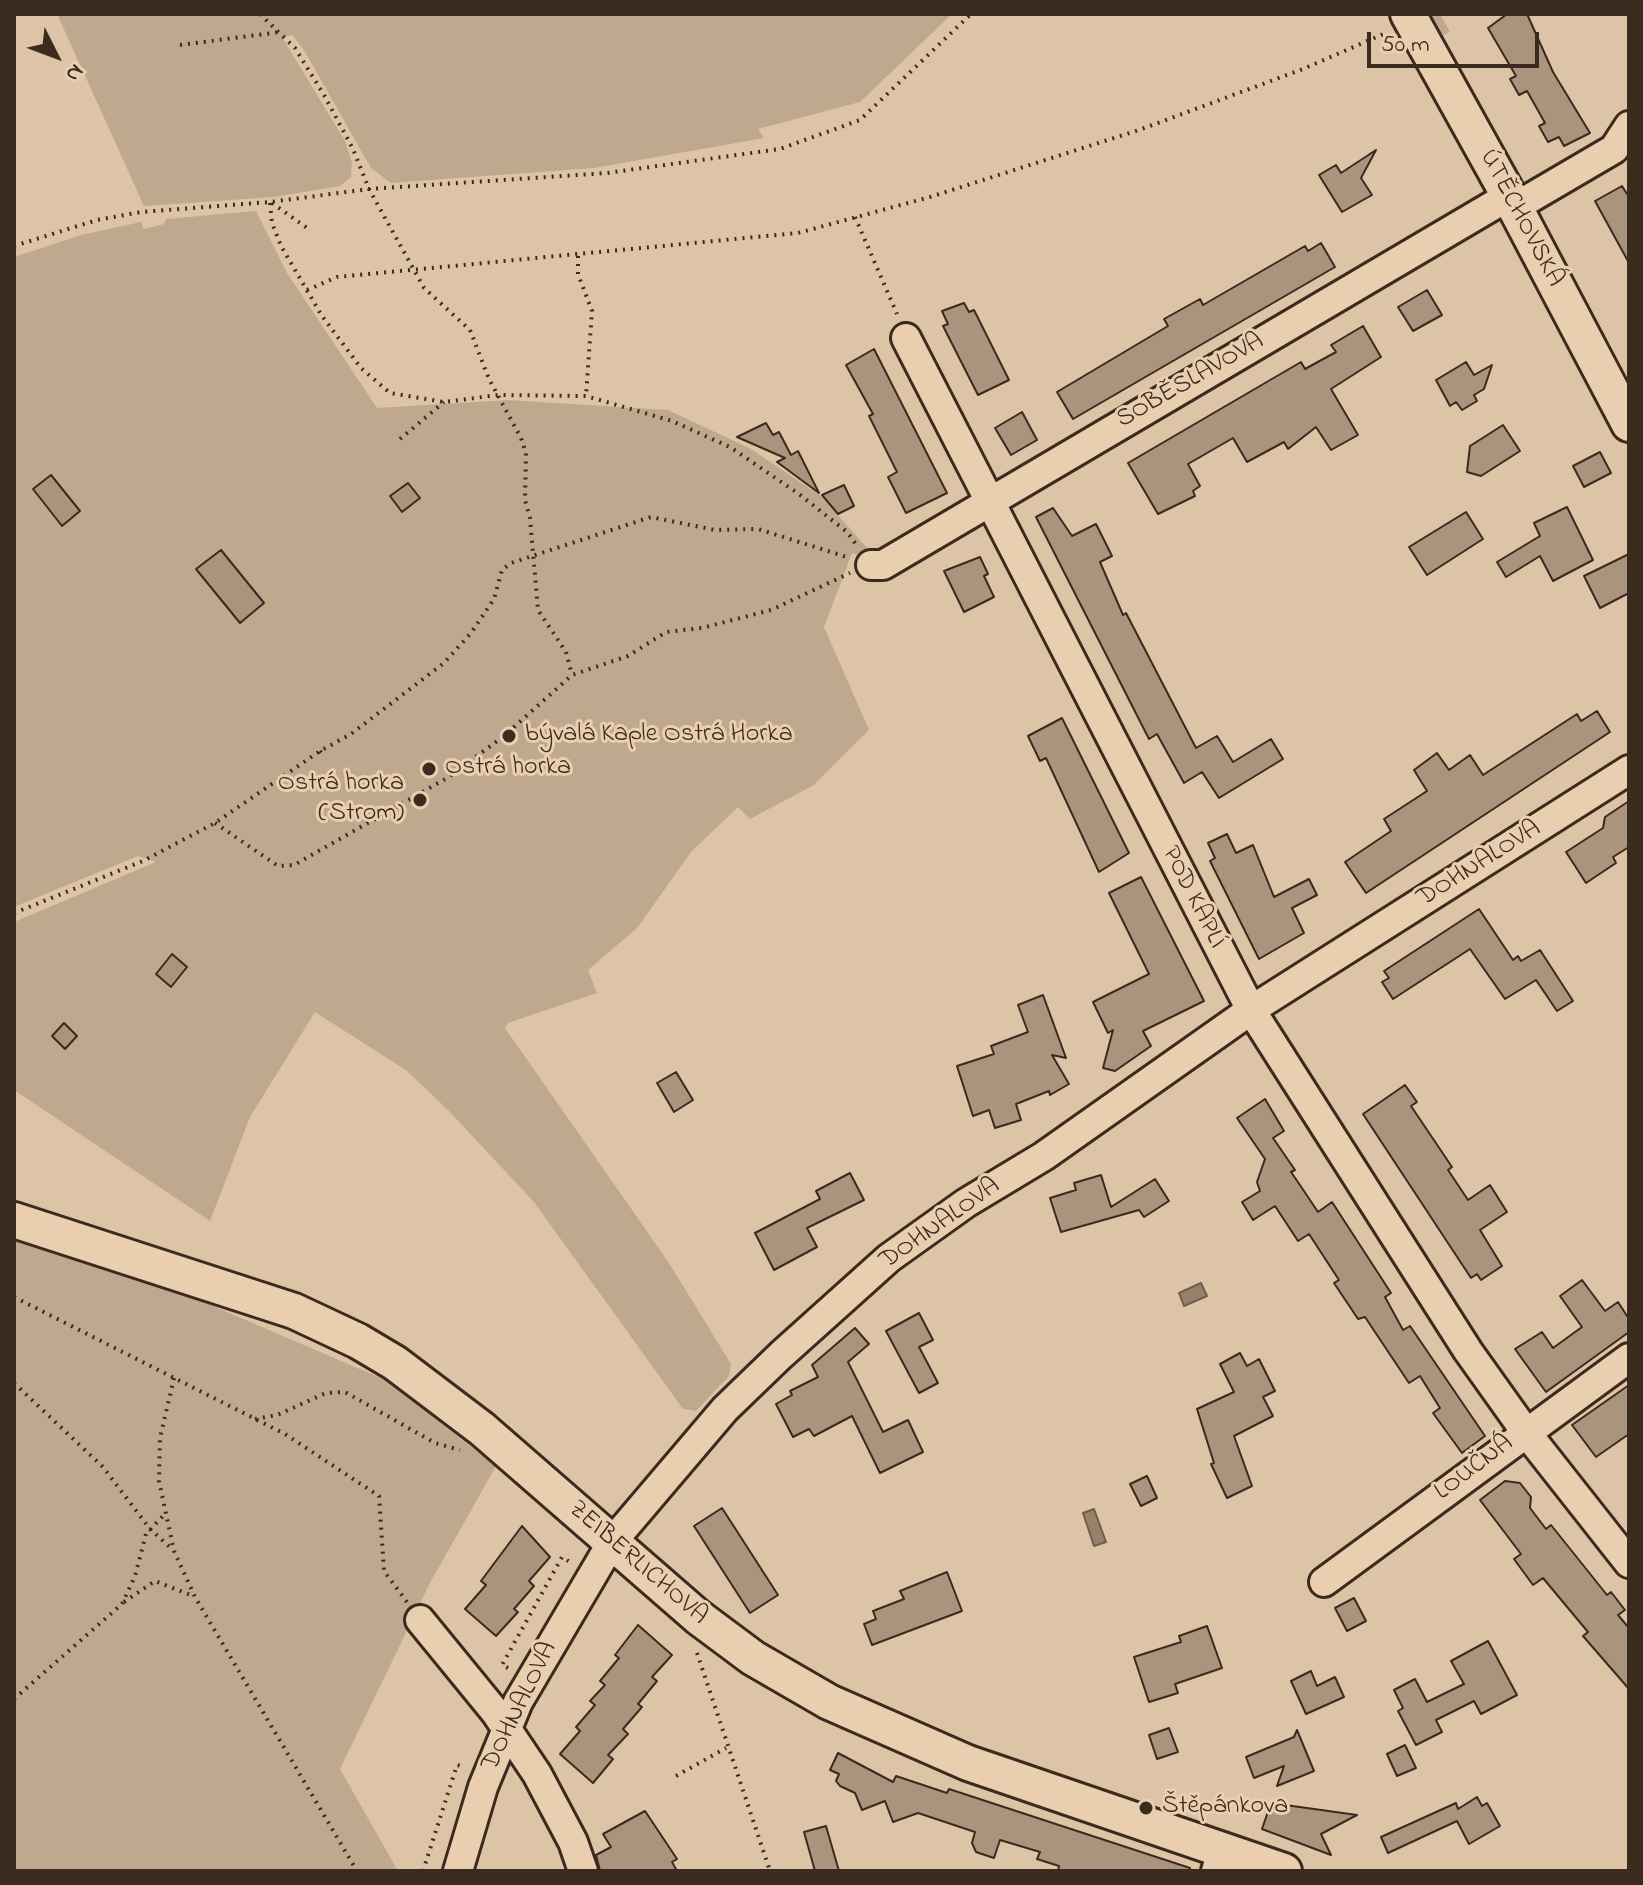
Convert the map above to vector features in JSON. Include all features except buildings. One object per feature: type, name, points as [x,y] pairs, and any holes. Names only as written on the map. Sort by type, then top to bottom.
[{"type":"street","name":"ÚTĚCHOVSKÁ","points":[[1410,17],[1512,201],[1629,424]]},
{"type":"street","name":"SOBĚSLAVOVA","points":[[871,565],[883,565],[990,500],[1512,201],[1614,149],[1629,126]]},
{"type":"street","name":"POD KAPLÍ","points":[[906,338],[1251,1010],[1402,1252],[1525,1431],[1629,1563]]},
{"type":"street","name":"DOHNALOVA","points":[[458,1871],[483,1787],[532,1676],[612,1542],[725,1409],[889,1258],[966,1203],[1044,1156],[1251,1010],[1629,770]]},
{"type":"street","name":"ZEIBERLICHOVA","points":[[14,1220],[294,1311],[358,1341],[448,1401],[736,1646],[840,1708],[968,1763],[1219,1859],[1284,1871]]},
{"type":"street","name":"LOUČNÁ","points":[[1324,1582],[1525,1431],[1629,1358]]},
{"type":"street","points":[[420,1620],[507,1729],[537,1774],[583,1871]]},
{"type":"path","points":[[260,14],[295,48],[324,95],[353,149],[369,189],[424,288],[470,330],[526,453],[525,500],[535,554],[538,610],[566,652],[572,675]]},
{"type":"path","points":[[14,246],[97,220],[141,212],[270,202],[369,189],[607,173],[780,149],[860,120],[971,14]]},
{"type":"path","points":[[307,290],[337,277],[798,233],[930,197],[1139,130],[1303,69],[1410,17]]},
{"type":"path","points":[[180,45],[280,32]]},
{"type":"path","points":[[270,202],[310,230]]},
{"type":"path","points":[[270,202],[272,223],[281,246],[307,290],[339,340],[371,379],[390,393],[444,402],[498,395],[586,396],[672,421],[730,447],[799,494],[847,532],[871,565]]},
{"type":"path","points":[[855,217],[906,338]]},
{"type":"path","points":[[578,256],[578,274],[592,311],[586,396]]},
{"type":"path","points":[[400,439],[444,402]]},
{"type":"path","points":[[14,913],[143,861],[215,823],[320,751],[351,734],[444,663],[494,599],[502,570],[535,554],[651,517],[715,530],[758,529],[871,565]]},
{"type":"path","points":[[215,823],[278,866],[311,858],[447,778],[504,736],[572,675],[628,656],[666,632],[702,628],[771,610],[871,565]]},
{"type":"path","points":[[320,751],[325,757]]},
{"type":"path","points":[[14,1297],[285,1434],[379,1496],[384,1571],[420,1620]]},
{"type":"path","points":[[174,1378],[160,1438],[159,1481],[174,1551],[195,1597],[357,1871]]},
{"type":"path","points":[[14,1383],[103,1467],[150,1529],[174,1551]]},
{"type":"path","points":[[255,1419],[277,1415],[326,1393],[345,1392],[435,1443],[464,1450]]},
{"type":"path","points":[[122,1604],[150,1529],[165,1514]]},
{"type":"path","points":[[14,1699],[122,1604],[155,1581],[195,1597]]},
{"type":"path","points":[[693,1641],[770,1871]]},
{"type":"path","points":[[676,1776],[727,1747]]},
{"type":"shaded area","points":[[57,14],[952,14],[860,102],[758,129],[764,138],[594,168],[391,183],[371,168],[304,50],[292,35],[282,37],[345,141],[352,163],[351,177],[340,186],[275,197],[144,206]]},
{"type":"shaded area","points":[[1423,14],[1440,14],[1450,32],[1444,35],[1433,31]]},
{"type":"shaded area","points":[[256,211],[287,273],[377,408],[508,400],[668,410],[751,449],[821,496],[869,550],[861,556],[852,553],[824,627],[869,730],[814,785],[750,819],[738,807],[691,852],[638,927],[588,970],[597,993],[508,1023],[505,1028],[669,1263],[731,1364],[729,1376],[696,1411],[683,1409],[534,1202],[449,1111],[407,1071],[315,1012],[250,1117],[210,1221],[14,1090],[14,922],[156,862],[138,856],[14,907],[14,257],[81,235],[141,222],[144,229],[164,224],[166,219]]},
{"type":"shaded area","points":[[14,1240],[176,1290],[383,1379],[496,1466],[430,1583],[340,1769],[398,1871],[14,1871]]},
{"type":"shaded area","points":[[1201,1283],[1207,1296],[1184,1306],[1179,1293]]},
{"type":"shaded area","points":[[1094,1509],[1106,1542],[1094,1546],[1083,1513]]},
{"type":"place","name":"bývalá Kaple Ostrá Horka","points":[[509,736]]},
{"type":"place","name":"Ostrá horka","points":[[429,769]]},
{"type":"place","name":"Ostrá horka (Strom)","points":[[420,800]]},
{"type":"place","name":"Štěpánkova","points":[[1146,1808]]}]
